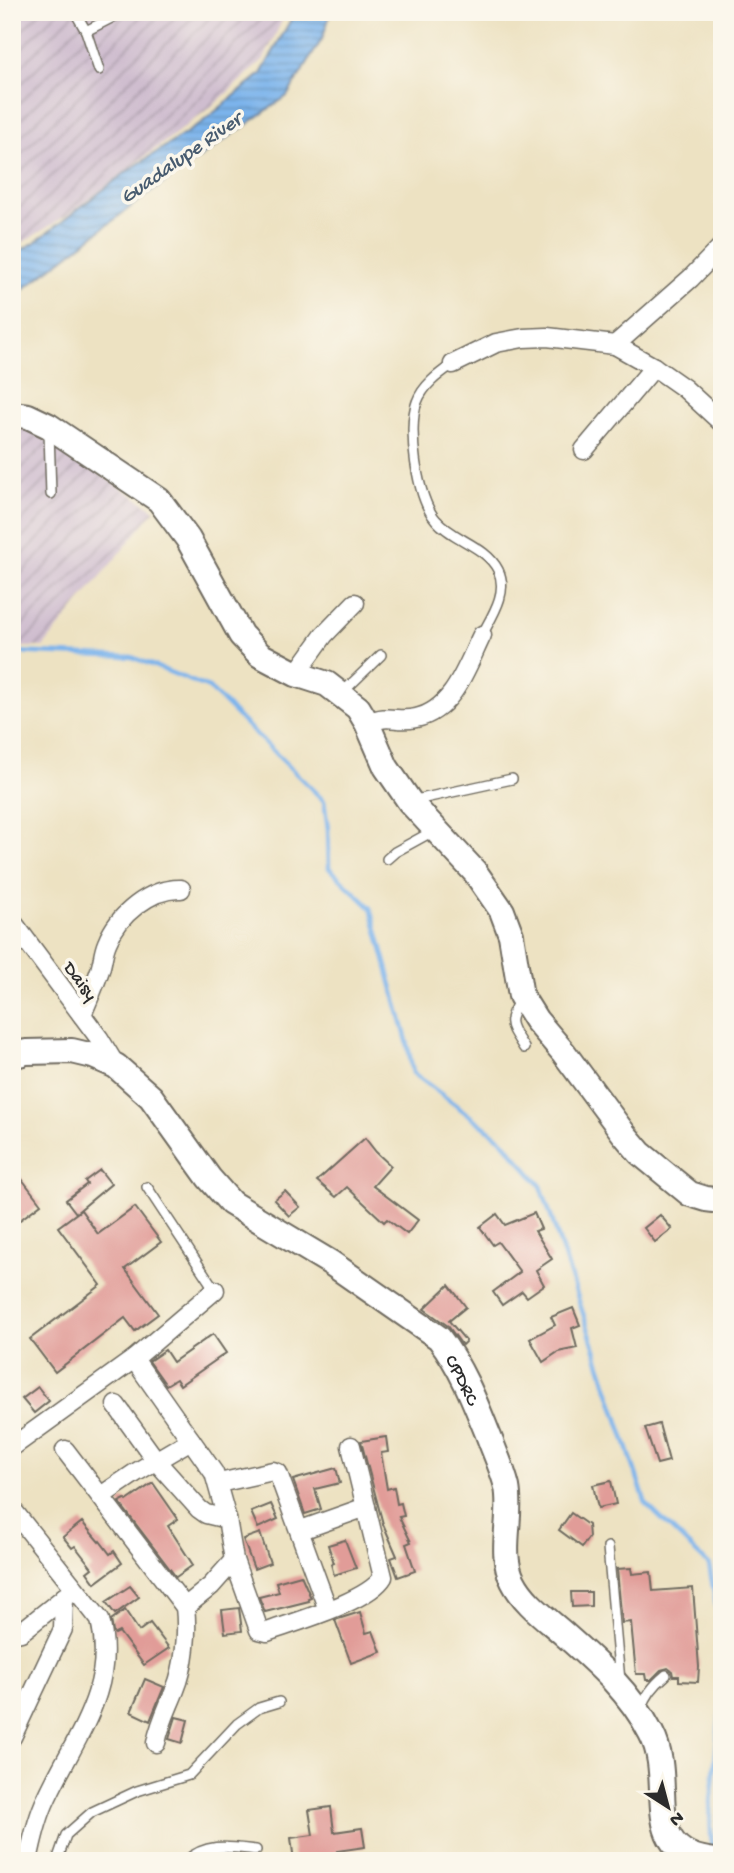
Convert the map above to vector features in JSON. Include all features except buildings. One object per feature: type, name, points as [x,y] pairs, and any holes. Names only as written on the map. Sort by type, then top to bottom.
[{"type":"street","points":[[615,345],[691,278],[722,246]]},
{"type":"street","points":[[453,364],[496,343],[523,338],[547,337],[615,345],[684,388],[722,423]]},
{"type":"street","points":[[584,450],[654,367]]},
{"type":"street","points":[[12,414],[28,416],[49,426],[159,500],[188,539],[241,635],[260,655],[296,674],[327,684],[358,708],[386,767],[410,802],[475,872],[502,911],[511,935],[522,996],[536,1020],[640,1153],[690,1194],[722,1201]]},
{"type":"street","points":[[296,674],[324,635],[355,603]]},
{"type":"street","points":[[367,723],[382,717],[408,720],[419,718],[444,702],[456,688],[482,635]]},
{"type":"street","points":[[82,1015],[107,944],[116,927],[129,912],[156,892],[181,889]]},
{"type":"street","name":"Daisy","points":[[12,921],[99,1038],[116,1066]]},
{"type":"street","name":"CPDRC","points":[[12,1056],[26,1052],[72,1051],[116,1066],[151,1097],[209,1178],[231,1203],[331,1262],[439,1338],[469,1387],[500,1465],[507,1488],[509,1515],[506,1562],[513,1581],[533,1607],[620,1686],[641,1713],[658,1746],[666,1830],[675,1847],[684,1854],[710,1860]]},
{"type":"street","points":[[12,1447],[134,1360],[215,1290]]},
{"type":"street","points":[[134,1360],[219,1483],[228,1519],[233,1560],[259,1630],[267,1632],[328,1610],[374,1589],[383,1577],[351,1446]]},
{"type":"street","points":[[116,1405],[157,1462],[199,1509],[205,1514],[228,1519]]},
{"type":"street","points":[[101,1496],[191,1440]]},
{"type":"street","points":[[65,1450],[185,1607],[187,1631],[176,1688],[160,1722],[156,1743]]},
{"type":"street","points":[[219,1483],[273,1471],[278,1473],[328,1610]]},
{"type":"street","points":[[301,1530],[366,1507]]},
{"type":"street","points":[[12,1509],[70,1593],[100,1620],[105,1638],[104,1665],[87,1721],[44,1802],[34,1828],[28,1861]]},
{"type":"street","points":[[185,1607],[211,1586],[233,1560]]},
{"type":"street","points":[[12,1649],[17,1633],[70,1593]]},
{"type":"street","points":[[12,1737],[63,1629],[70,1593]]},
{"type":"lane","points":[[75,12],[86,32],[99,70]]},
{"type":"lane","points":[[86,32],[123,12]]},
{"type":"lane","points":[[453,364],[422,390],[416,404],[416,473],[428,510],[435,520],[483,554],[499,570],[501,594],[482,635]]},
{"type":"lane","points":[[49,426],[51,494]]},
{"type":"lane","points":[[342,694],[382,655]]},
{"type":"lane","points":[[410,802],[440,793],[512,779]]},
{"type":"lane","points":[[387,859],[436,829]]},
{"type":"lane","points":[[522,996],[509,1016],[509,1023],[524,1048]]},
{"type":"lane","points":[[147,1187],[215,1290]]},
{"type":"lane","points":[[607,1547],[620,1686]]},
{"type":"lane","points":[[641,1713],[645,1700],[666,1675]]},
{"type":"lane","points":[[57,1861],[66,1835],[92,1812],[137,1791],[189,1774],[237,1724],[259,1707],[279,1702]]},
{"type":"lane","points":[[186,1861],[202,1850],[215,1846],[256,1850]]},
{"type":"shaded area","points":[[12,12],[286,12],[264,59],[216,103],[69,214],[12,249]]},
{"type":"shaded area","points":[[12,425],[18,425],[53,443],[155,510],[43,647],[12,647]]},
{"type":"water","name":"Guadalupe River","points":[[295,12],[331,12],[322,39],[287,96],[137,202],[12,298],[12,255],[34,243],[129,170],[200,124],[261,74]]},
{"type":"waterway","points":[[12,652],[132,657],[209,688],[324,801],[329,868],[371,908],[413,1073],[502,1140],[541,1186],[646,1504],[709,1565],[722,1636]]},
{"type":"waterway","points":[[712,1853],[710,1812],[722,1695]]}]
